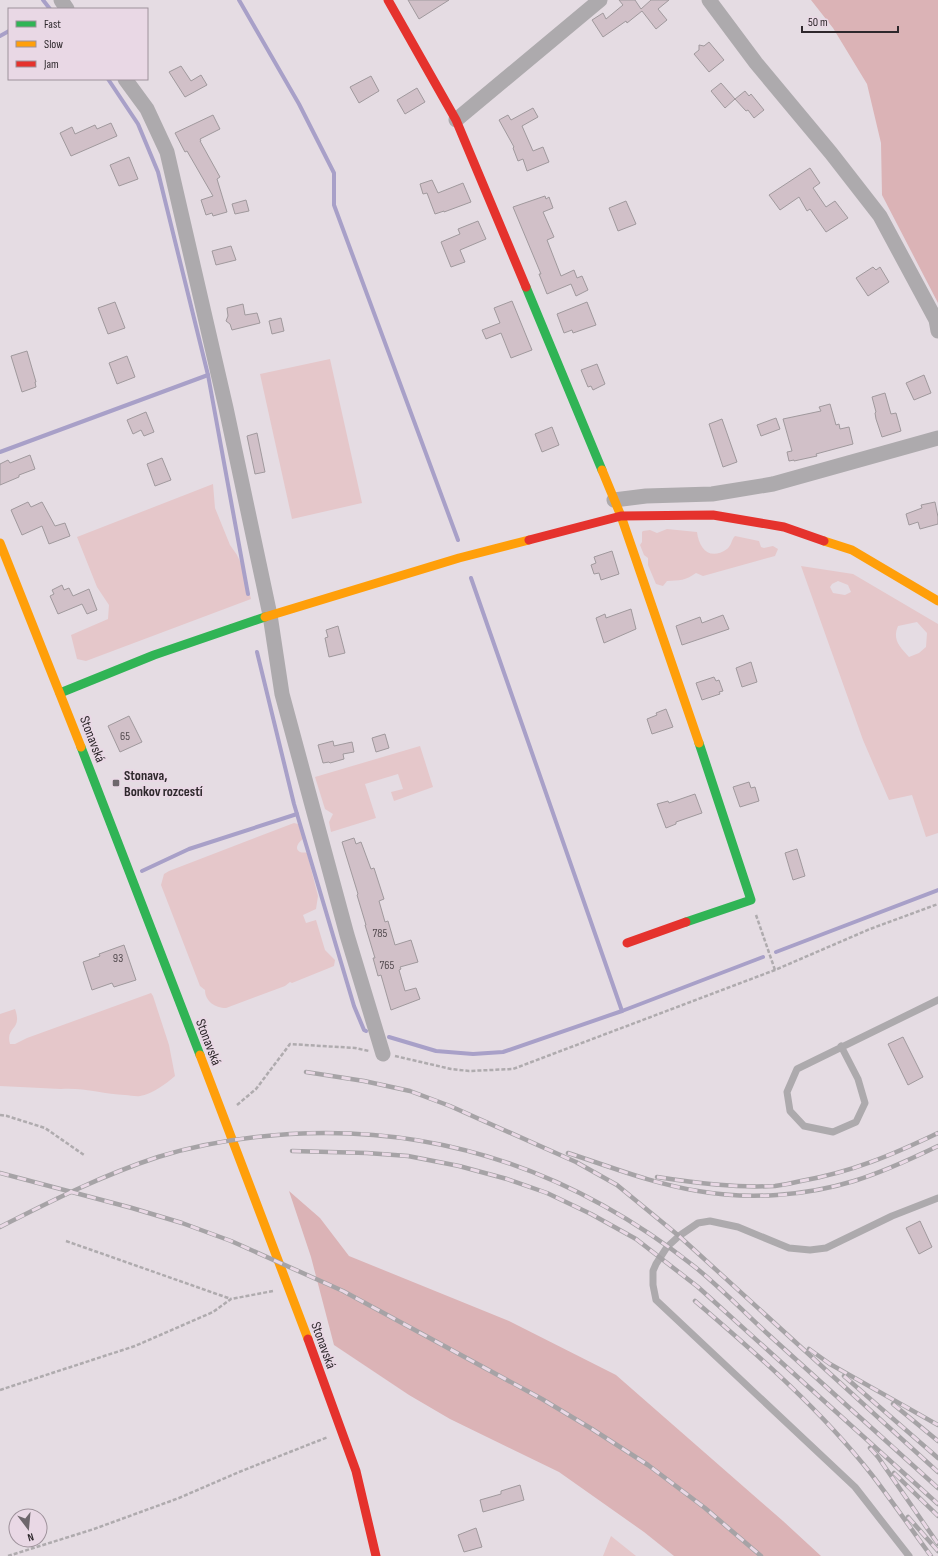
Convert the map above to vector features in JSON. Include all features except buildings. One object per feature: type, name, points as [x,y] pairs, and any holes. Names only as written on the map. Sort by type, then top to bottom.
[{"type":"street","points":[[388,0],[456,120],[621,516],[751,900],[626,944]]},
{"type":"street","points":[[456,120],[600,0]]},
{"type":"street","points":[[709,0],[756,63],[831,153],[880,216],[936,320],[938,331]]},
{"type":"street","points":[[126,80],[147,109],[167,152],[226,408],[270,615],[282,694],[347,935],[383,1054]]},
{"type":"street","points":[[614,500],[646,496],[712,494],[773,484],[938,438]]},
{"type":"street","points":[[60,693],[154,655],[270,615],[459,558],[621,516],[713,515],[784,527],[852,550],[938,601]]},
{"type":"street","name":"Stonavská","points":[[0,543],[60,693],[289,1287],[356,1471],[376,1556]]},
{"type":"lane","points":[[841,1046],[858,1079],[865,1103],[856,1122],[833,1132],[804,1126],[790,1111],[787,1092],[797,1069],[841,1046],[938,1000]]},
{"type":"lane","points":[[909,1556],[855,1487],[656,1300],[653,1285],[653,1271],[667,1247],[679,1236],[698,1223],[710,1221],[738,1227],[790,1248],[810,1250],[821,1249],[826,1248],[892,1216],[938,1198]]},
{"type":"path","points":[[751,900],[775,970]]},
{"type":"path","points":[[223,1115],[256,1089],[290,1044],[355,1048],[451,1069],[469,1071],[513,1069],[775,970],[870,929],[938,904]]},
{"type":"path","points":[[0,1115],[45,1128],[84,1155]]},
{"type":"path","points":[[66,1241],[231,1300]]},
{"type":"path","points":[[0,1390],[135,1346],[213,1312],[231,1300],[289,1287]]},
{"type":"path","points":[[8,1556],[94,1529],[179,1498],[239,1472],[341,1432]]},
{"type":"shaded area","points":[[811,0],[938,0],[938,303],[882,195],[881,143],[867,84],[833,28]]},
{"type":"shaded area","points":[[330,359],[362,503],[292,519],[260,374]]},
{"type":"shaded area","points":[[213,484],[215,508],[230,545],[243,568],[251,599],[86,661],[77,659],[71,635],[108,619],[109,605],[97,587],[77,537]]},
{"type":"shaded area","points":[[667,529],[697,532],[700,544],[703,548],[706,551],[715,554],[727,549],[735,536],[759,541],[761,547],[764,548],[773,546],[778,549],[775,556],[703,576],[696,573],[685,579],[667,581],[663,586],[656,584],[648,565],[648,558],[644,555],[640,545],[642,542],[643,531],[650,530],[657,533]]},
{"type":"shaded area","points":[[801,566],[853,574],[938,624],[938,833],[926,837],[912,795],[889,800],[863,740]],"holes":[[[838,581],[848,585],[851,592],[845,595],[833,593],[830,587]],[[917,622],[927,633],[926,647],[919,653],[909,657],[898,643],[896,639],[896,631],[898,626]]]},
{"type":"shaded area","points":[[420,746],[433,787],[394,801],[391,792],[403,789],[398,774],[365,784],[376,818],[331,832],[329,822],[333,814],[325,809],[315,777]]},
{"type":"shaded area","points":[[294,823],[298,824],[302,829],[304,838],[299,843],[297,849],[300,852],[307,853],[318,896],[316,909],[303,915],[306,923],[316,920],[325,950],[335,960],[334,966],[226,1008],[218,1007],[209,1001],[205,994],[205,990],[200,986],[161,885],[164,874]]},
{"type":"shaded area","points":[[151,993],[169,1045],[175,1076],[159,1088],[145,1095],[137,1096],[76,1089],[0,1086],[0,1014],[15,1009],[17,1021],[9,1038],[10,1044],[15,1044],[27,1038]]},
{"type":"shaded area","points":[[289,1191],[320,1218],[349,1256],[509,1321],[616,1375],[821,1556],[674,1556],[644,1532],[559,1472],[450,1419],[409,1395],[334,1345],[311,1257]]},
{"type":"shaded area","points":[[611,1536],[636,1556],[603,1556]]},
{"type":"waterway","points":[[43,0],[49,8]]},
{"type":"waterway","points":[[239,0],[299,104],[334,173],[334,205],[458,540]]},
{"type":"waterway","points":[[0,36],[8,32]]},
{"type":"waterway","points":[[109,80],[138,124],[158,172],[208,375],[248,594]]},
{"type":"waterway","points":[[0,452],[208,375]]},
{"type":"waterway","points":[[471,578],[622,1011]]},
{"type":"waterway","points":[[257,652],[294,804],[354,1006],[364,1030],[366,1031]]},
{"type":"waterway","points":[[142,871],[189,849],[297,814]]},
{"type":"waterway","points":[[776,952],[938,890]]},
{"type":"waterway","points":[[389,1037],[436,1051],[473,1054],[503,1052],[622,1011],[763,957]]},
{"type":"railway","points":[[306,1072],[364,1081],[410,1091],[450,1106],[576,1162],[617,1185],[679,1236],[938,1472]]},
{"type":"railway","points":[[0,1227],[78,1189],[117,1172],[174,1152],[223,1142],[290,1134],[346,1133],[400,1138],[453,1147],[504,1162],[554,1181],[603,1205],[650,1234],[714,1283],[770,1336],[938,1488]]},
{"type":"railway","points":[[657,1177],[730,1186],[775,1186],[855,1168],[904,1149],[938,1133]]},
{"type":"railway","points":[[568,1153],[633,1175],[682,1188],[717,1194],[757,1196],[797,1193],[854,1181],[886,1169],[938,1146]]},
{"type":"railway","points":[[292,1151],[367,1153],[408,1156],[459,1166],[507,1179],[547,1193],[591,1214],[636,1239],[698,1287],[938,1504]]},
{"type":"railway","points":[[0,1173],[132,1208],[182,1223],[231,1241],[343,1291],[542,1399],[592,1429],[648,1465],[705,1508],[761,1556]]},
{"type":"railway","points":[[695,1301],[788,1384],[832,1428],[872,1475],[931,1556]]},
{"type":"railway","points":[[809,1349],[830,1364],[938,1425]]},
{"type":"railway","points":[[844,1376],[938,1458]]},
{"type":"railway","points":[[893,1404],[938,1441]]},
{"type":"railway","points":[[870,1448],[878,1457],[938,1544]]},
{"type":"railway","points":[[894,1473],[938,1516]]},
{"type":"railway","points":[[908,1517],[938,1551]]},
{"type":"traffic: fast","points":[[526,287],[602,470]]},
{"type":"traffic: fast","points":[[60,693],[154,655],[265,617]]},
{"type":"traffic: fast","points":[[686,922],[751,900],[699,743]]},
{"type":"traffic: fast","points":[[81,747],[200,1055]]},
{"type":"traffic: slow","points":[[602,470],[621,516],[699,743]]},
{"type":"traffic: slow","points":[[265,617],[459,558],[529,540]]},
{"type":"traffic: slow","points":[[824,541],[852,550],[938,601]]},
{"type":"traffic: slow","points":[[0,543],[81,747]]},
{"type":"traffic: slow","points":[[200,1055],[308,1339]]},
{"type":"traffic: jam","points":[[388,0],[456,120],[526,287]]},
{"type":"traffic: jam","points":[[529,540],[621,516],[713,515],[784,527],[824,541]]},
{"type":"traffic: jam","points":[[627,943],[686,922]]},
{"type":"traffic: jam","points":[[308,1339],[356,1471],[376,1556]]},
{"type":"place","name":"Stonava, Bonkov rozcestí","points":[[116,783]]}]
